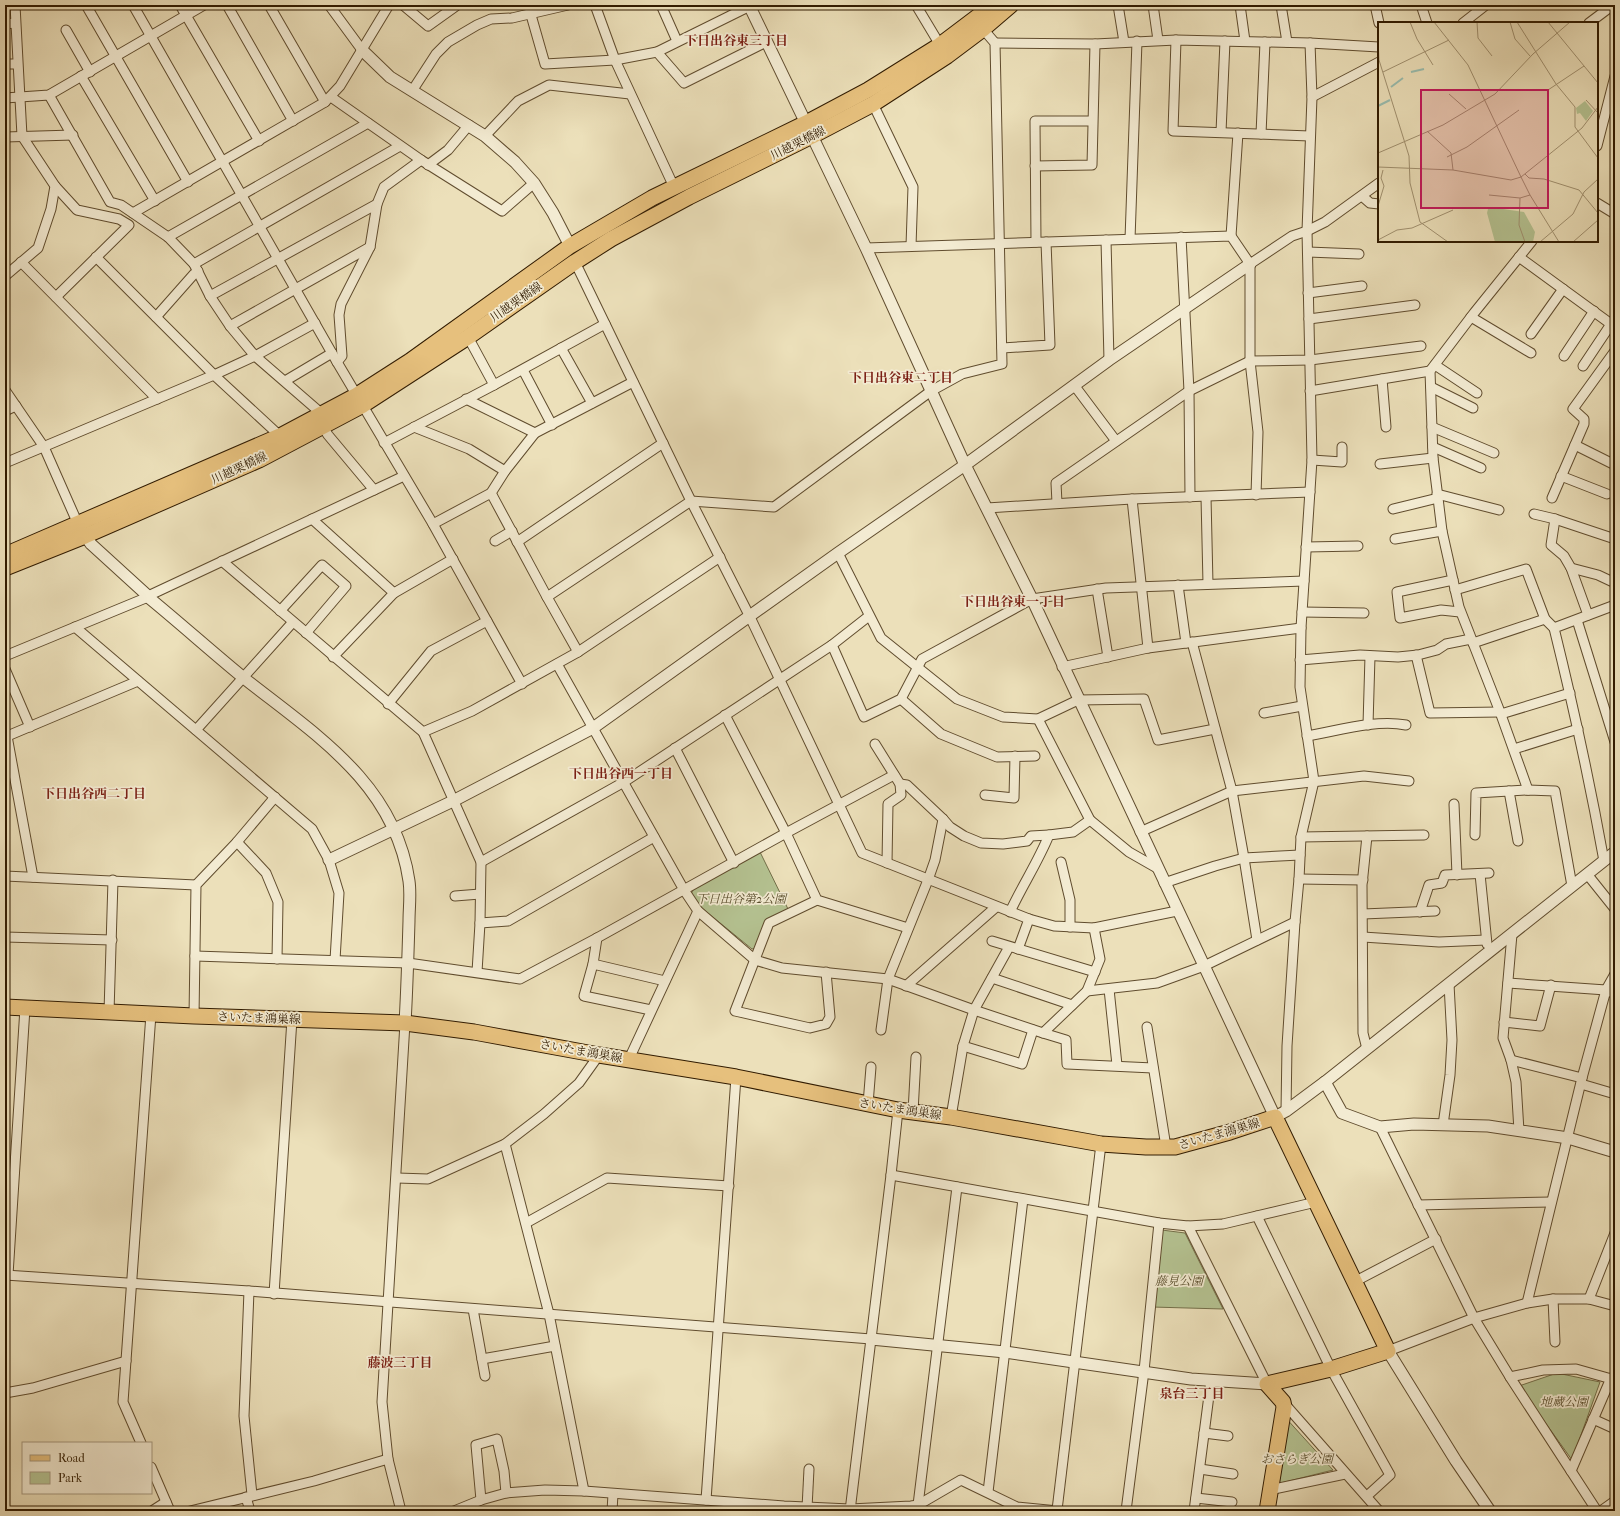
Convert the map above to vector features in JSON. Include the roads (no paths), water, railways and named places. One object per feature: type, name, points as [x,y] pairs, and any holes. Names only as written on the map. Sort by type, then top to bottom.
[{"type":"main road","name":"川越栗橋線","points":[[5,555],[81,530],[240,468],[468,337],[575,262],[611,239],[809,129],[940,45],[993,5]]},
{"type":"main road","name":"川越栗橋線","points":[[360,400],[410,361],[570,246],[674,187],[809,129],[873,104],[947,56],[1010,5]]},
{"type":"main road","name":"川越栗橋線","points":[[5,568],[81,530],[280,436],[323,421]]},
{"type":"main road","name":"さいたま鴻巣線","points":[[5,1007],[194,1016],[405,1023],[474,1032],[599,1055],[736,1077],[898,1110],[951,1117],[1101,1144],[1146,1148],[1176,1147],[1230,1132],[1280,1114],[1316,1202],[1388,1351]]},
{"type":"main road","points":[[1267,1511],[1269,1490],[1284,1407],[1283,1402],[1267,1384],[1331,1369],[1388,1351]]},
{"type":"street","points":[[15,5],[22,136],[55,186],[77,210],[119,219],[129,224],[56,298]]},
{"type":"street","points":[[86,5],[188,182]]},
{"type":"street","points":[[133,5],[337,362],[433,524],[522,684]]},
{"type":"street","points":[[180,5],[259,141]]},
{"type":"street","points":[[5,98],[49,95],[204,5]]},
{"type":"street","points":[[226,5],[293,120]]},
{"type":"street","points":[[269,5],[328,100],[368,123],[424,163],[502,211],[534,183]]},
{"type":"street","points":[[330,5],[362,50],[390,77],[469,125],[485,136],[515,162],[534,183],[553,212],[570,246]]},
{"type":"street","points":[[133,214],[328,100],[340,86],[389,5]]},
{"type":"street","points":[[403,5],[428,26],[456,6],[455,5]]},
{"type":"street","points":[[412,91],[436,54],[448,42],[477,25],[491,19],[512,18],[568,5]]},
{"type":"street","points":[[595,5],[615,60],[674,187]]},
{"type":"street","points":[[661,5],[677,41]]},
{"type":"street","points":[[916,5],[940,45]]},
{"type":"street","points":[[1118,5],[1124,42]]},
{"type":"street","points":[[1153,5],[1158,40]]},
{"type":"street","points":[[1240,5],[1245,41]]},
{"type":"street","points":[[1281,5],[1287,42]]},
{"type":"street","points":[[1375,5],[1379,22]]},
{"type":"street","points":[[1421,5],[1427,22]]},
{"type":"street","points":[[1464,22],[1486,5]]},
{"type":"street","points":[[1590,22],[1613,5]]},
{"type":"street","points":[[531,14],[545,64],[615,60],[657,52],[750,6],[866,248],[965,464],[1032,599],[1062,667],[1177,911],[1280,1114]]},
{"type":"street","points":[[5,24],[15,23]]},
{"type":"street","points":[[547,597],[691,501],[774,507],[931,391],[962,374],[1002,364],[998,244],[995,43],[982,29]]},
{"type":"street","points":[[66,30],[86,74],[155,201]]},
{"type":"street","points":[[995,43],[1095,44],[1176,40],[1287,42],[1378,47]]},
{"type":"street","points":[[1176,40],[1173,131],[1310,136]]},
{"type":"street","points":[[1130,239],[1136,41]]},
{"type":"street","points":[[1221,132],[1225,41]]},
{"type":"street","points":[[657,52],[684,83],[766,42]]},
{"type":"street","points":[[1261,134],[1266,42]]},
{"type":"street","points":[[1280,1114],[1287,1046],[1295,922],[1300,879],[1301,837],[1314,781],[1300,687],[1301,628],[1312,460],[1307,231],[1312,96],[1310,43]]},
{"type":"street","points":[[1035,166],[1092,165],[1095,44]]},
{"type":"street","points":[[1312,96],[1378,63]]},
{"type":"street","points":[[5,64],[17,64]]},
{"type":"street","points":[[1598,142],[1615,76]]},
{"type":"street","points":[[485,136],[518,101],[549,85],[630,94]]},
{"type":"street","points":[[49,95],[110,202],[121,205],[168,237],[196,267],[210,296],[230,326],[255,356],[285,381],[323,421],[328,435],[374,490]]},
{"type":"street","points":[[873,104],[913,187],[911,246]]},
{"type":"street","points":[[1036,242],[1034,120],[1092,120]]},
{"type":"street","points":[[168,237],[368,123]]},
{"type":"street","points":[[337,362],[342,356],[339,315],[342,304],[370,248],[377,204],[384,187],[448,150],[469,125]]},
{"type":"street","points":[[1238,133],[1231,236],[1250,264],[1250,362],[1258,432],[1256,495]]},
{"type":"street","points":[[5,137],[73,135]]},
{"type":"street","points":[[156,317],[196,267],[259,227],[400,146]]},
{"type":"street","points":[[329,860],[395,830],[453,801],[593,728],[1109,360],[1292,236],[1307,231],[1325,222],[1378,184]]},
{"type":"street","points":[[5,276],[38,248],[51,209],[55,186]]},
{"type":"street","points":[[1362,196],[1370,203],[1378,204]]},
{"type":"street","points":[[210,296],[377,204]]},
{"type":"street","points":[[1598,204],[1615,214]]},
{"type":"street","points":[[866,248],[1231,236]]},
{"type":"street","points":[[1181,238],[1189,391],[1190,498]]},
{"type":"street","points":[[1106,240],[1109,360]]},
{"type":"street","points":[[1002,348],[1050,345],[1046,242]]},
{"type":"street","points":[[1528,790],[1514,749],[1460,612],[1442,531],[1437,496],[1433,458],[1431,387],[1433,368],[1471,317],[1531,242]]},
{"type":"street","points":[[230,326],[370,248]]},
{"type":"street","points":[[1308,252],[1359,254]]},
{"type":"street","points":[[1519,257],[1613,325],[1582,366]]},
{"type":"street","points":[[96,258],[214,375],[280,436]]},
{"type":"street","points":[[21,262],[157,399]]},
{"type":"street","points":[[575,262],[691,501],[750,617],[862,852],[888,864],[1010,912],[1054,926],[1094,928],[1177,911]]},
{"type":"street","points":[[1308,293],[1362,286]]},
{"type":"street","points":[[1531,334],[1563,289]]},
{"type":"street","points":[[1309,319],[1415,305]]},
{"type":"street","points":[[1564,356],[1594,311]]},
{"type":"street","points":[[1471,317],[1531,353]]},
{"type":"street","points":[[5,463],[214,375],[255,356],[315,323]]},
{"type":"street","points":[[384,443],[523,370],[605,324]]},
{"type":"street","points":[[468,337],[494,385]]},
{"type":"street","points":[[1057,503],[1056,483],[1189,391],[1250,362],[1310,360],[1421,346]]},
{"type":"street","points":[[561,348],[592,403]]},
{"type":"street","points":[[1552,498],[1584,424],[1584,419],[1573,409],[1615,351]]},
{"type":"street","points":[[285,381],[332,353]]},
{"type":"street","points":[[1310,391],[1382,379],[1433,368],[1477,392]]},
{"type":"street","points":[[523,370],[552,425]]},
{"type":"street","points":[[1382,379],[1386,427]]},
{"type":"street","points":[[433,524],[491,493],[505,471],[536,434],[633,382]]},
{"type":"street","points":[[1074,385],[1116,441]]},
{"type":"street","points":[[1431,387],[1472,408]]},
{"type":"street","points":[[5,390],[44,447],[81,530],[91,544],[148,596],[243,677],[328,745],[363,779],[395,830],[409,882],[408,963],[382,1402],[388,1459],[401,1511]]},
{"type":"street","points":[[466,399],[536,434]]},
{"type":"street","points":[[5,411],[16,406]]},
{"type":"street","points":[[414,427],[469,449],[505,471]]},
{"type":"street","points":[[1432,427],[1494,453]]},
{"type":"street","points":[[517,542],[663,443]]},
{"type":"street","points":[[1575,445],[1615,465]]},
{"type":"street","points":[[1312,460],[1342,462],[1342,447]]},
{"type":"street","points":[[1433,447],[1481,468]]},
{"type":"street","points":[[1380,464],[1433,458]]},
{"type":"street","points":[[5,656],[148,596],[404,476]]},
{"type":"street","points":[[1561,476],[1606,494]]},
{"type":"street","points":[[987,508],[1132,499],[1190,498],[1310,492]]},
{"type":"street","points":[[491,493],[578,652]]},
{"type":"street","points":[[1393,509],[1437,496],[1499,510]]},
{"type":"street","points":[[1206,497],[1208,584]]},
{"type":"street","points":[[1132,499],[1148,648]]},
{"type":"street","points":[[1534,514],[1554,518],[1615,539]]},
{"type":"street","points":[[1554,518],[1552,545],[1564,556],[1571,568],[1588,615]]},
{"type":"street","points":[[312,519],[394,593]]},
{"type":"street","points":[[495,541],[512,531]]},
{"type":"street","points":[[1395,539],[1442,531]]},
{"type":"street","points":[[1306,547],[1358,546]]},
{"type":"street","points":[[838,553],[881,638],[957,699],[1003,717],[1038,719],[1078,700],[1144,699],[1158,740],[1215,729]]},
{"type":"street","points":[[423,732],[472,711],[578,652],[720,557]]},
{"type":"street","points":[[334,657],[394,593],[452,560]]},
{"type":"street","points":[[222,561],[388,704],[423,732],[481,862],[480,923],[477,972]]},
{"type":"street","points":[[280,611],[322,565],[346,586],[306,634]]},
{"type":"street","points":[[1571,568],[1598,575],[1615,583]]},
{"type":"street","points":[[1455,590],[1526,569],[1545,619],[1554,628],[1591,789],[1604,861]]},
{"type":"street","points":[[1453,580],[1397,592],[1400,618],[1441,610],[1460,612]]},
{"type":"street","points":[[832,645],[864,717],[901,699],[922,659],[1032,599],[1097,589],[1142,586],[1304,581]]},
{"type":"street","points":[[1178,585],[1189,643],[1232,791],[1257,940]]},
{"type":"street","points":[[1097,589],[1108,657]]},
{"type":"street","points":[[1554,628],[1615,605]]},
{"type":"street","points":[[1302,612],[1364,612]]},
{"type":"street","points":[[481,862],[624,782],[832,645],[869,616]]},
{"type":"street","points":[[1300,660],[1370,656],[1416,656],[1437,650],[1446,644],[1472,641],[1545,619]]},
{"type":"street","points":[[1577,620],[1615,742]]},
{"type":"street","points":[[388,704],[431,651],[487,621]]},
{"type":"street","points":[[196,730],[293,622]]},
{"type":"street","points":[[75,627],[312,829],[329,860],[339,893],[335,960]]},
{"type":"street","points":[[1062,667],[1148,648],[1301,628]]},
{"type":"street","points":[[1368,725],[1370,656]]},
{"type":"street","points":[[1416,656],[1430,713],[1500,713],[1570,693]]},
{"type":"street","points":[[557,664],[684,890],[698,911],[755,960],[782,968],[888,979],[974,1010],[1066,1040],[1067,1064],[1153,1068]]},
{"type":"street","points":[[5,669],[30,727]]},
{"type":"street","points":[[33,877],[6,736],[138,681]]},
{"type":"street","points":[[901,699],[940,734],[997,757],[1034,756]]},
{"type":"street","points":[[1264,713],[1302,706]]},
{"type":"street","points":[[725,715],[786,833],[817,900]]},
{"type":"street","points":[[1038,719],[1090,820],[1129,852],[1157,868]]},
{"type":"street","points":[[1307,736],[1368,725],[1395,723],[1406,725]]},
{"type":"street","points":[[1514,749],[1578,729]]},
{"type":"street","points":[[875,744],[900,784],[901,795],[888,804],[888,864]]},
{"type":"street","points":[[675,748],[734,863]]},
{"type":"street","points":[[985,795],[1014,798],[1015,756]]},
{"type":"street","points":[[195,956],[408,963],[520,978],[597,938],[894,775]]},
{"type":"street","points":[[1140,832],[1232,791],[1364,776],[1409,782]]},
{"type":"street","points":[[900,784],[907,785],[950,827],[964,836],[981,843],[1003,844],[1027,840],[1031,836],[1073,832],[1090,820]]},
{"type":"street","points":[[1475,835],[1476,793],[1528,790],[1555,791],[1572,886]]},
{"type":"street","points":[[1510,791],[1518,841]]},
{"type":"street","points":[[194,1016],[196,884],[237,842],[275,797]]},
{"type":"street","points":[[1454,804],[1457,875]]},
{"type":"street","points":[[881,1030],[888,979],[935,860],[943,819]]},
{"type":"street","points":[[1010,912],[1021,888],[1043,851],[1050,835]]},
{"type":"street","points":[[1301,837],[1424,835]]},
{"type":"street","points":[[1367,836],[1363,880],[1363,1033],[1367,1049]]},
{"type":"street","points":[[480,923],[508,921],[654,837]]},
{"type":"street","points":[[237,842],[266,873],[278,902],[277,958]]},
{"type":"street","points":[[1280,1114],[1325,1082],[1615,852]]},
{"type":"street","points":[[1164,883],[1244,858],[1300,856]]},
{"type":"street","points":[[1061,862],[1070,900],[1070,927]]},
{"type":"street","points":[[1420,912],[1429,885],[1442,883],[1445,875],[1484,874],[1486,940],[1488,953]]},
{"type":"street","points":[[1587,874],[1615,909]]},
{"type":"street","points":[[5,876],[196,884]]},
{"type":"street","points":[[1300,879],[1363,880]]},
{"type":"street","points":[[109,1012],[114,880]]},
{"type":"street","points":[[455,896],[480,894]]},
{"type":"street","points":[[826,972],[830,1017],[826,1024],[810,1028],[735,1011],[770,923],[817,900],[908,928]]},
{"type":"street","points":[[906,986],[996,906]]},
{"type":"street","points":[[629,1059],[698,911]]},
{"type":"street","points":[[1363,914],[1435,911]]},
{"type":"street","points":[[951,1117],[963,1046],[974,1010],[992,978],[1014,948],[1029,919]]},
{"type":"street","points":[[1087,992],[1157,983],[1204,966],[1295,922]]},
{"type":"street","points":[[1043,1033],[1087,992],[1100,959],[1094,928]]},
{"type":"street","points":[[1512,934],[1503,1038],[1511,1060],[1516,1082],[1519,1131]]},
{"type":"street","points":[[5,936],[112,940]]},
{"type":"street","points":[[1363,937],[1439,942],[1486,940]]},
{"type":"street","points":[[597,938],[593,964],[584,996],[651,1010]]},
{"type":"street","points":[[992,941],[1094,972]]},
{"type":"street","points":[[593,964],[665,981]]},
{"type":"street","points":[[1527,1302],[1582,1081],[1611,992],[1615,974]]},
{"type":"street","points":[[992,978],[1072,1005]]},
{"type":"street","points":[[1508,983],[1551,985],[1611,992]]},
{"type":"street","points":[[1443,1125],[1450,1075],[1452,1040],[1449,984]]},
{"type":"street","points":[[1504,1022],[1540,1026],[1551,985]]},
{"type":"street","points":[[1108,989],[1117,1066]]},
{"type":"street","points":[[24,1008],[6,1275],[249,1291],[871,1339],[1005,1352],[1191,1379],[1267,1384]]},
{"type":"street","points":[[141,1442],[123,1402],[151,1014]]},
{"type":"street","points":[[274,1294],[292,1019]]},
{"type":"street","points":[[1147,1027],[1166,1147]]},
{"type":"street","points":[[963,1046],[1022,1064],[1033,1030]]},
{"type":"street","points":[[396,1178],[428,1179],[505,1144],[544,1114],[579,1083],[599,1055]]},
{"type":"street","points":[[913,1112],[916,1057]]},
{"type":"street","points":[[1511,1060],[1582,1081],[1615,1094]]},
{"type":"street","points":[[868,1104],[871,1067]]},
{"type":"street","points":[[706,1500],[736,1077]]},
{"type":"street","points":[[1325,1082],[1342,1113],[1380,1126],[1414,1124],[1488,1126],[1568,1138],[1615,1152]]},
{"type":"street","points":[[850,1510],[898,1110]]},
{"type":"street","points":[[1380,1126],[1474,1318],[1510,1378],[1597,1511]]},
{"type":"street","points":[[505,1144],[549,1314],[584,1491]]},
{"type":"street","points":[[454,1511],[481,1500],[506,1493],[545,1490],[584,1491],[706,1500],[783,1509],[807,1508],[850,1510],[918,1505],[961,1480],[1017,1507],[1058,1511],[1074,1362],[1101,1144]]},
{"type":"street","points":[[891,1175],[1159,1223],[1188,1226],[1223,1224],[1316,1202]]},
{"type":"street","points":[[526,1223],[607,1178],[729,1186]]},
{"type":"street","points":[[918,1505],[957,1187]]},
{"type":"street","points":[[988,1492],[1023,1199]]},
{"type":"street","points":[[1418,1205],[1551,1202]]},
{"type":"street","points":[[1257,1216],[1331,1369],[1390,1475],[1367,1496]]},
{"type":"street","points":[[1126,1511],[1144,1371],[1159,1223]]},
{"type":"street","points":[[1188,1226],[1267,1384]]},
{"type":"street","points":[[1588,1299],[1615,1233]]},
{"type":"street","points":[[1354,1282],[1436,1239]]},
{"type":"street","points":[[249,1291],[244,1416],[250,1511]]},
{"type":"street","points":[[1553,1299],[1555,1342]]},
{"type":"street","points":[[1490,1511],[1456,1461],[1388,1351],[1474,1318],[1527,1302],[1553,1299],[1588,1299],[1615,1306]]},
{"type":"street","points":[[473,1309],[485,1376]]},
{"type":"street","points":[[482,1359],[555,1346]]},
{"type":"street","points":[[5,1394],[33,1388],[126,1361]]},
{"type":"street","points":[[1510,1378],[1543,1370],[1576,1369],[1613,1379],[1593,1419],[1571,1471]]},
{"type":"street","points":[[1194,1511],[1211,1380]]},
{"type":"street","points":[[1283,1402],[1379,1511]]},
{"type":"street","points":[[1593,1419],[1615,1429]]},
{"type":"street","points":[[1204,1433],[1228,1436]]},
{"type":"street","points":[[481,1500],[476,1445],[497,1439],[504,1471],[506,1493]]},
{"type":"street","points":[[190,1511],[314,1481],[388,1459]]},
{"type":"street","points":[[152,1469],[170,1511]]},
{"type":"street","points":[[807,1508],[809,1469]]},
{"type":"street","points":[[1200,1469],[1233,1474]]},
{"type":"street","points":[[1269,1490],[1345,1474]]},
{"type":"street","points":[[612,1511],[613,1494]]},
{"type":"street","points":[[1196,1498],[1232,1502]]},
{"type":"street","points":[[1601,1511],[1615,1501]]},
{"type":"street","points":[[152,1511],[166,1502]]},
{"type":"district","name":"下日出谷東三丁目","points":[[736,40]]},
{"type":"district","name":"下日出谷東二丁目","points":[[901,377]]},
{"type":"district","name":"下日出谷東一丁目","points":[[1013,601]]},
{"type":"district","name":"下日出谷西一丁目","points":[[621,773]]},
{"type":"district","name":"下日出谷西二丁目","points":[[94,793]]},
{"type":"district","name":"藤波三丁目","points":[[400,1362]]},
{"type":"district","name":"泉台三丁目","points":[[1192,1393]]},
{"type":"park label","name":"下日出谷第2公園","points":[[741,899]]},
{"type":"park label","name":"藤見公園","points":[[1179,1281]]},
{"type":"park label","name":"地蔵公園","points":[[1564,1402]]},
{"type":"park label","name":"おさらぎ公園","points":[[1297,1459]]}]
